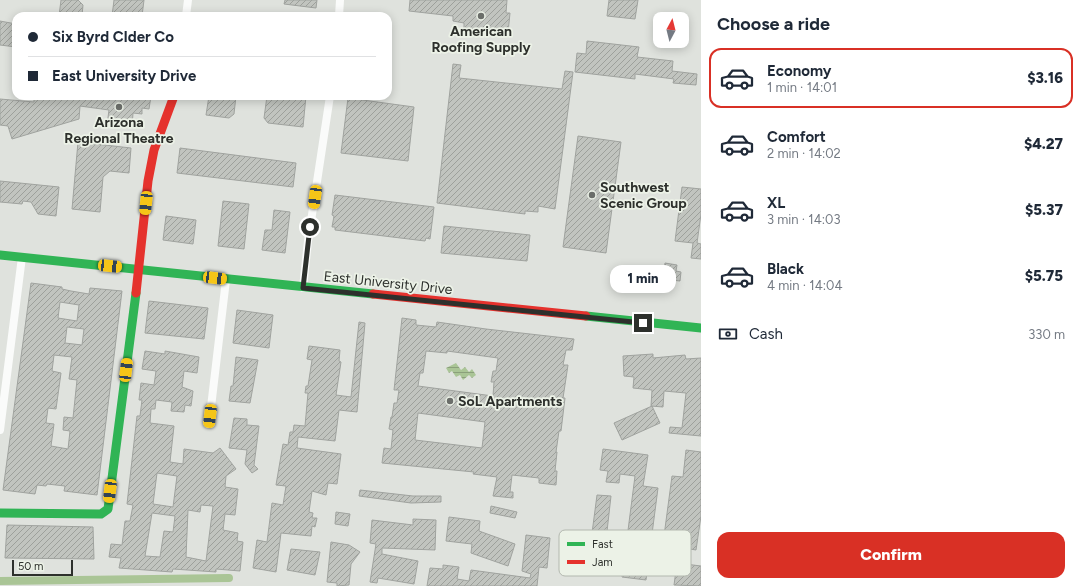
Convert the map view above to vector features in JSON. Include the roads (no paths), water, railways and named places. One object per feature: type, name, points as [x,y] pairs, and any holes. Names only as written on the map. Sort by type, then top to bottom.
[{"type":"main road","points":[[0,513],[101,514],[106,512],[108,509],[152,157],[173,100]]},
{"type":"main road","name":"East University Drive","points":[[0,255],[226,280],[701,328]]},
{"type":"street","points":[[186,12],[188,0]]},
{"type":"street","points":[[339,12],[340,0]]},
{"type":"street","points":[[303,288],[320,158],[329,100]]},
{"type":"street","points":[[0,430],[22,257]]},
{"type":"street","points":[[209,424],[226,280]]},
{"type":"waterway","points":[[0,581],[229,578]]},
{"type":"place","name":"American Roofing Supply","points":[[481,16]]},
{"type":"place","name":"Arizona Regional Theatre","points":[[119,107]]},
{"type":"place","name":"Southwest Scenic Group","points":[[592,195]]},
{"type":"place","name":"SoL Apartments","points":[[450,401]]}]
